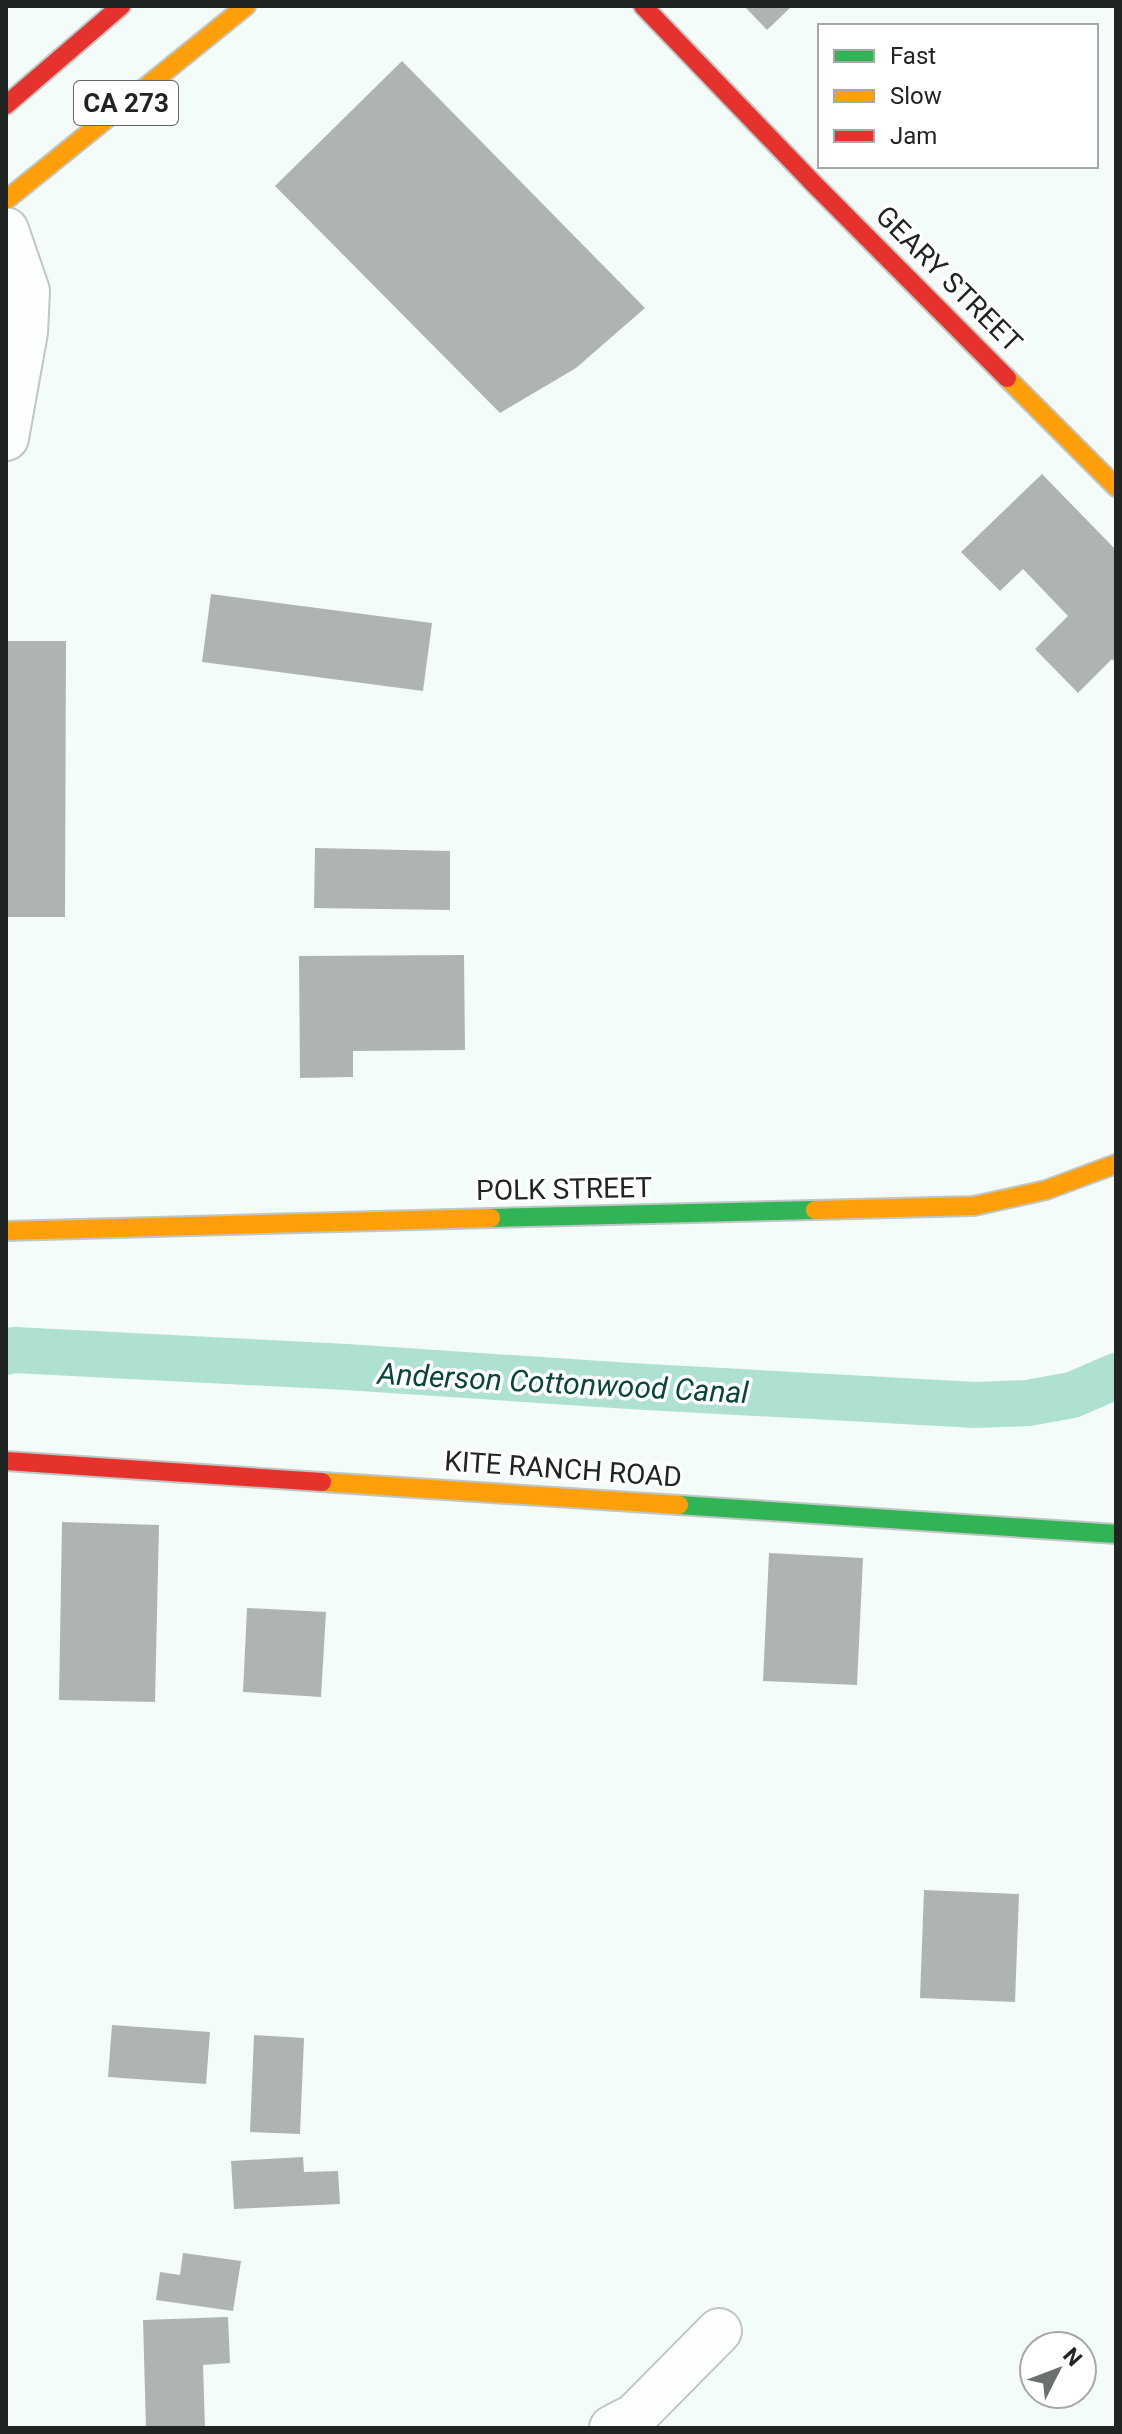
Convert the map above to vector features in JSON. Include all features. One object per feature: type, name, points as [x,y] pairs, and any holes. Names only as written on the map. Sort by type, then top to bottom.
[{"type":"street","name":"CA 273","points":[[6,105],[121,6]]},
{"type":"street","name":"CA 273","points":[[6,200],[246,6]]},
{"type":"street","name":"GEARY STREET","points":[[643,6],[814,184],[1116,487]]},
{"type":"street","points":[[6,230],[27,291],[25,332],[6,438]]},
{"type":"street","name":"POLK STREET","points":[[6,1231],[974,1206],[1034,1194],[1116,1164]]},
{"type":"street","name":"KITE RANCH ROAD","points":[[6,1461],[1116,1534]]},
{"type":"street","points":[[612,2428],[635,2416],[719,2331]]},
{"type":"building","points":[[744,6],[792,6],[767,30]]},
{"type":"building","points":[[402,61],[645,308],[576,368],[500,413],[275,186]]},
{"type":"building","points":[[1042,474],[1116,550],[1116,663],[1112,659],[1078,693],[1035,649],[1068,616],[1023,569],[1000,591],[961,552]]},
{"type":"building","points":[[211,594],[432,623],[423,691],[202,662]]},
{"type":"building","points":[[6,641],[66,641],[65,917],[6,917]]},
{"type":"building","points":[[315,848],[450,851],[450,910],[314,908]]},
{"type":"building","points":[[464,955],[465,1050],[353,1051],[353,1077],[300,1078],[299,956]]},
{"type":"building","points":[[62,1522],[159,1525],[155,1702],[59,1700]]},
{"type":"building","points":[[769,1553],[863,1558],[857,1685],[763,1681]]},
{"type":"building","points":[[247,1608],[326,1612],[321,1697],[243,1692]]},
{"type":"building","points":[[924,1890],[1019,1894],[1015,2002],[920,1998]]},
{"type":"building","points":[[112,2025],[210,2032],[206,2084],[108,2077]]},
{"type":"building","points":[[254,2035],[304,2038],[300,2134],[250,2132]]},
{"type":"building","points":[[303,2157],[304,2172],[338,2171],[340,2204],[234,2209],[231,2161]]},
{"type":"building","points":[[183,2253],[241,2261],[233,2311],[156,2300],[160,2272],[180,2275]]},
{"type":"building","points":[[228,2317],[230,2363],[203,2365],[205,2428],[146,2428],[143,2320]]},
{"type":"waterway","name":"Anderson Cottonwood Canal","points":[[6,1352],[346,1367],[975,1405],[1028,1403],[1072,1395],[1116,1376]]},
{"type":"traffic: fast","points":[[491,1218],[815,1210]]},
{"type":"traffic: fast","points":[[679,1505],[1116,1534]]},
{"type":"traffic: slow","points":[[6,200],[246,6]]},
{"type":"traffic: slow","points":[[1007,378],[1116,487]]},
{"type":"traffic: slow","points":[[815,1210],[974,1206],[1046,1190],[1116,1164]]},
{"type":"traffic: slow","points":[[6,1231],[491,1218]]},
{"type":"traffic: slow","points":[[322,1482],[679,1505]]},
{"type":"traffic: jam","points":[[6,105],[121,6]]},
{"type":"traffic: jam","points":[[643,6],[1007,378]]},
{"type":"traffic: jam","points":[[6,1461],[322,1482]]}]
